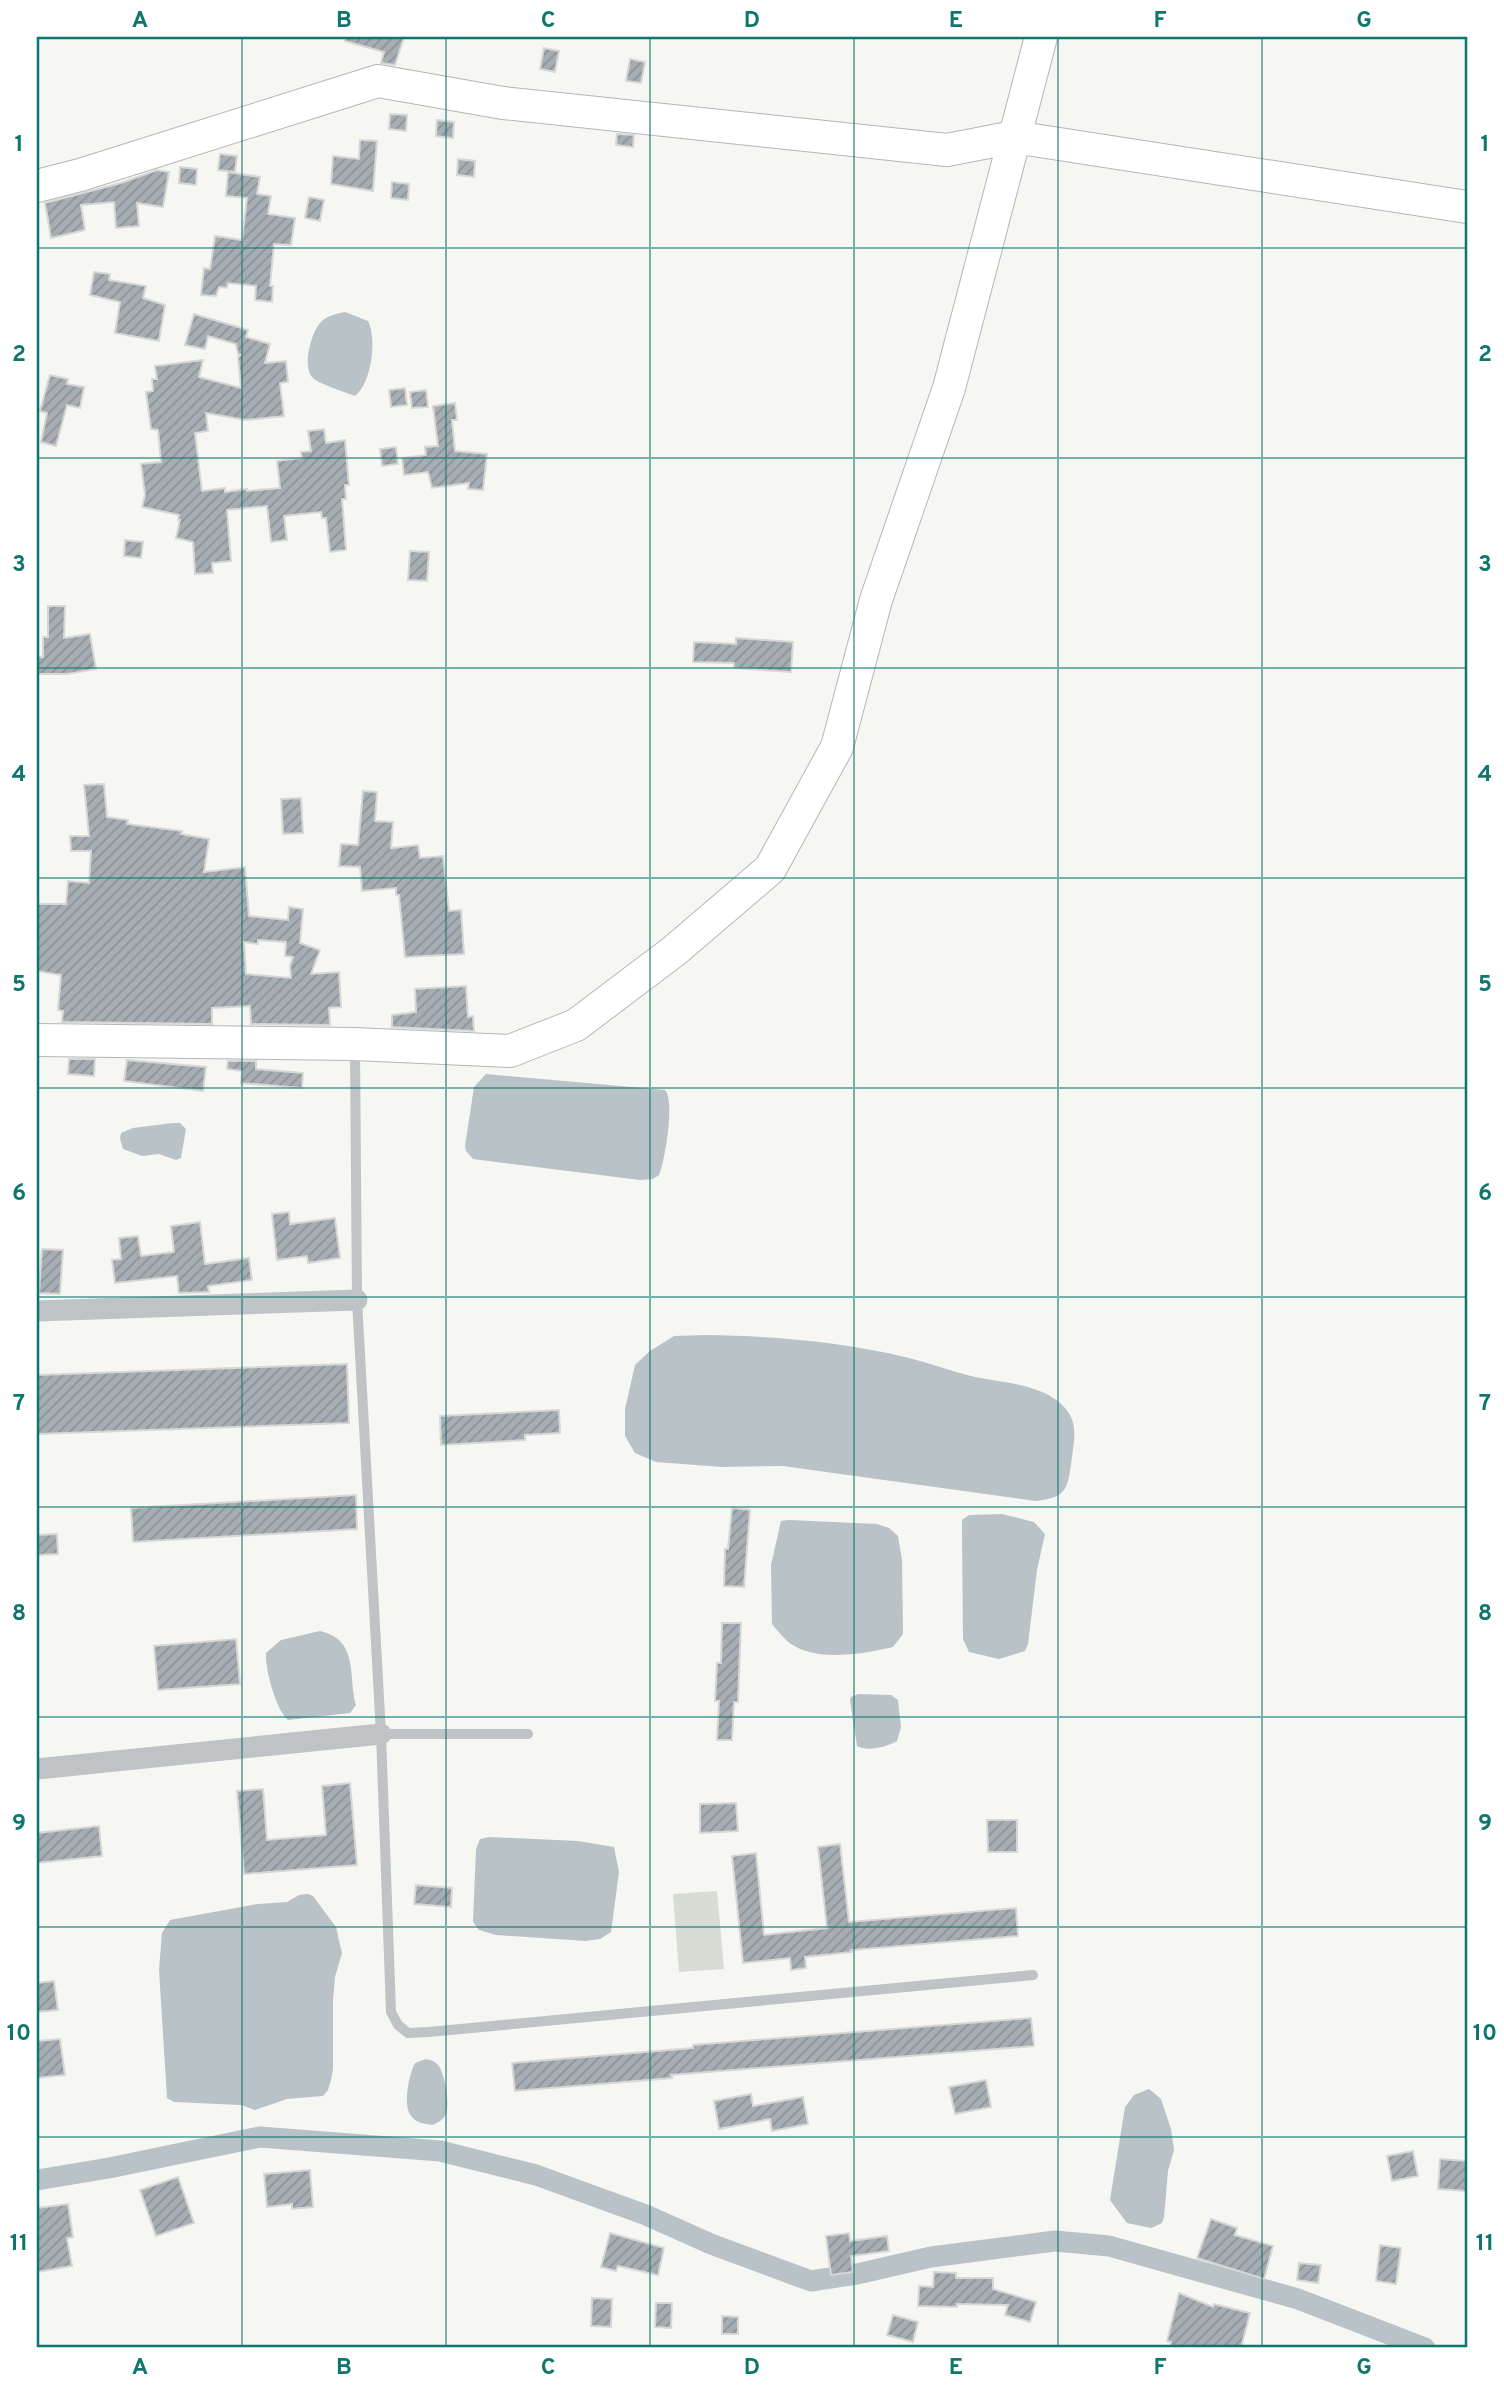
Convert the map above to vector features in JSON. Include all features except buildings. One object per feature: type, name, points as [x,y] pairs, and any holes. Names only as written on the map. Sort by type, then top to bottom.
[{"type":"street","points":[[37,1040],[355,1044],[510,1051],[576,1025],[674,951],[770,869],[837,747],[876,600],[949,388],[1041,37]]},
{"type":"street","points":[[37,186],[80,175],[378,81],[503,103],[947,150],[1014,137],[1467,207]]},
{"type":"street","points":[[37,1311],[356,1300]]},
{"type":"street","points":[[37,1769],[381,1734]]},
{"type":"lane","points":[[355,1044],[356,1300],[381,1734],[391,2012],[398,2025],[408,2034],[1033,1975]]},
{"type":"lane","points":[[381,1734],[528,1734]]},
{"type":"shaded area","points":[[345,312],[368,321],[371,329],[369,371],[361,390],[355,396],[317,381],[310,374],[308,367],[311,342],[320,323]]},
{"type":"shaded area","points":[[486,1074],[665,1090],[668,1096],[669,1118],[659,1175],[653,1179],[640,1180],[473,1159],[465,1146],[474,1087]]},
{"type":"shaded area","points":[[180,1123],[186,1129],[181,1158],[176,1160],[159,1154],[142,1156],[123,1149],[121,1133],[133,1128]]},
{"type":"shaded area","points":[[674,1336],[783,1338],[859,1348],[1046,1393],[1065,1408],[1073,1421],[1074,1442],[1066,1487],[1059,1495],[1036,1501],[783,1466],[722,1467],[656,1462],[635,1453],[625,1436],[625,1409],[635,1365],[650,1351]]},
{"type":"shaded area","points":[[1002,1514],[1034,1522],[1045,1534],[1037,1570],[1028,1644],[1025,1651],[999,1659],[969,1652],[963,1639],[962,1520],[969,1515]]},
{"type":"shaded area","points":[[781,1521],[877,1524],[889,1528],[898,1536],[902,1560],[903,1634],[893,1647],[855,1654],[814,1653],[791,1644],[772,1624],[771,1565]]},
{"type":"shaded area","points":[[320,1631],[341,1642],[346,1650],[350,1660],[356,1705],[350,1713],[288,1720],[279,1708],[272,1689],[266,1653],[281,1640]]},
{"type":"shaded area","points":[[858,1694],[891,1695],[898,1700],[901,1727],[897,1741],[877,1748],[857,1746],[850,1700]]},
{"type":"shaded area","points":[[489,1837],[578,1841],[614,1847],[619,1872],[611,1932],[600,1939],[586,1941],[496,1935],[479,1930],[473,1922],[476,1849],[480,1839]]},
{"type":"shaded area","points":[[717,1891],[724,1969],[679,1972],[673,1894]]},
{"type":"shaded area","points":[[299,1895],[313,1896],[336,1927],[342,1953],[335,1977],[333,2069],[328,2090],[323,2096],[287,2099],[255,2110],[241,2105],[174,2102],[167,2098],[159,1970],[162,1933],[170,1920],[258,1904],[287,1902]]},
{"type":"shaded area","points":[[426,2059],[440,2068],[447,2097],[446,2114],[432,2125],[414,2119],[407,2106],[409,2082],[415,2063]]},
{"type":"shaded area","points":[[1149,2089],[1161,2099],[1171,2129],[1174,2150],[1168,2171],[1164,2217],[1162,2223],[1151,2228],[1127,2223],[1110,2200],[1125,2107],[1134,2095]]},
{"type":"waterway","points":[[37,2180],[260,2137],[440,2151],[536,2175],[646,2215],[711,2244],[811,2281],[857,2274],[931,2257],[1055,2241],[1109,2246],[1298,2299],[1425,2348]]}]
